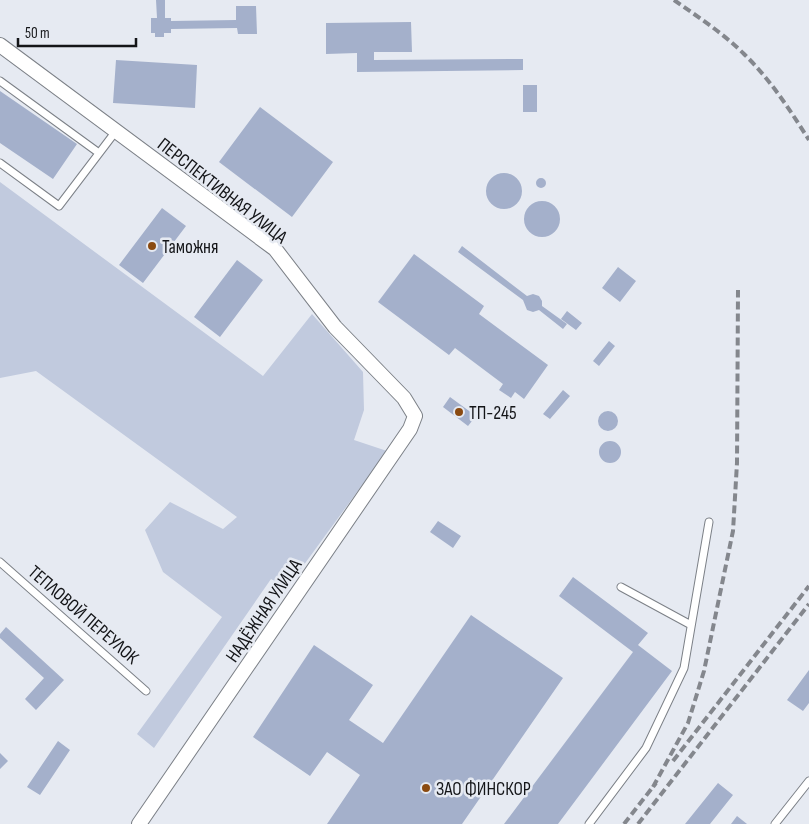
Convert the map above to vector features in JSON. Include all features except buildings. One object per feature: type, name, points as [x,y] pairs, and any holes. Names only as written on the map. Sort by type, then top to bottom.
[{"type":"street","name":"ПЕРСПЕКТИВНАЯ УЛИЦА","points":[[0,45],[275,249],[334,327],[404,398],[415,416]]},
{"type":"street","name":"НАДЁЖНАЯ УЛИЦА","points":[[139,824],[410,429],[415,416]]},
{"type":"lane","points":[[0,81],[99,153]]},
{"type":"lane","points":[[0,164],[59,206],[116,131]]},
{"type":"lane","points":[[589,824],[646,748],[684,668],[709,522]]},
{"type":"lane","name":"ТЕПЛОВОЙ ПЕРЕУЛОК","points":[[0,562],[146,691]]},
{"type":"lane","points":[[621,587],[691,625]]},
{"type":"lane","points":[[775,824],[809,781]]},
{"type":"shaded area","points":[[0,182],[263,376],[312,314],[363,372],[364,410],[354,440],[387,451],[287,588],[271,579],[154,748],[137,734],[222,617],[163,572],[145,530],[170,502],[223,529],[237,517],[36,371],[0,378]]},
{"type":"railway","points":[[674,0],[736,46],[779,95],[809,140]]},
{"type":"railway","points":[[653,787],[688,723],[704,671],[733,531],[737,463],[738,290]]},
{"type":"railway","points":[[673,761],[809,586]]},
{"type":"railway","points":[[638,824],[809,604]]},
{"type":"railway","points":[[624,824],[656,783]]},
{"type":"place","name":"Таможня","points":[[152,246]]},
{"type":"place","name":"ТП-245","points":[[459,412]]},
{"type":"place","name":"ЗАО ФИНСКОР","points":[[426,788]]}]
